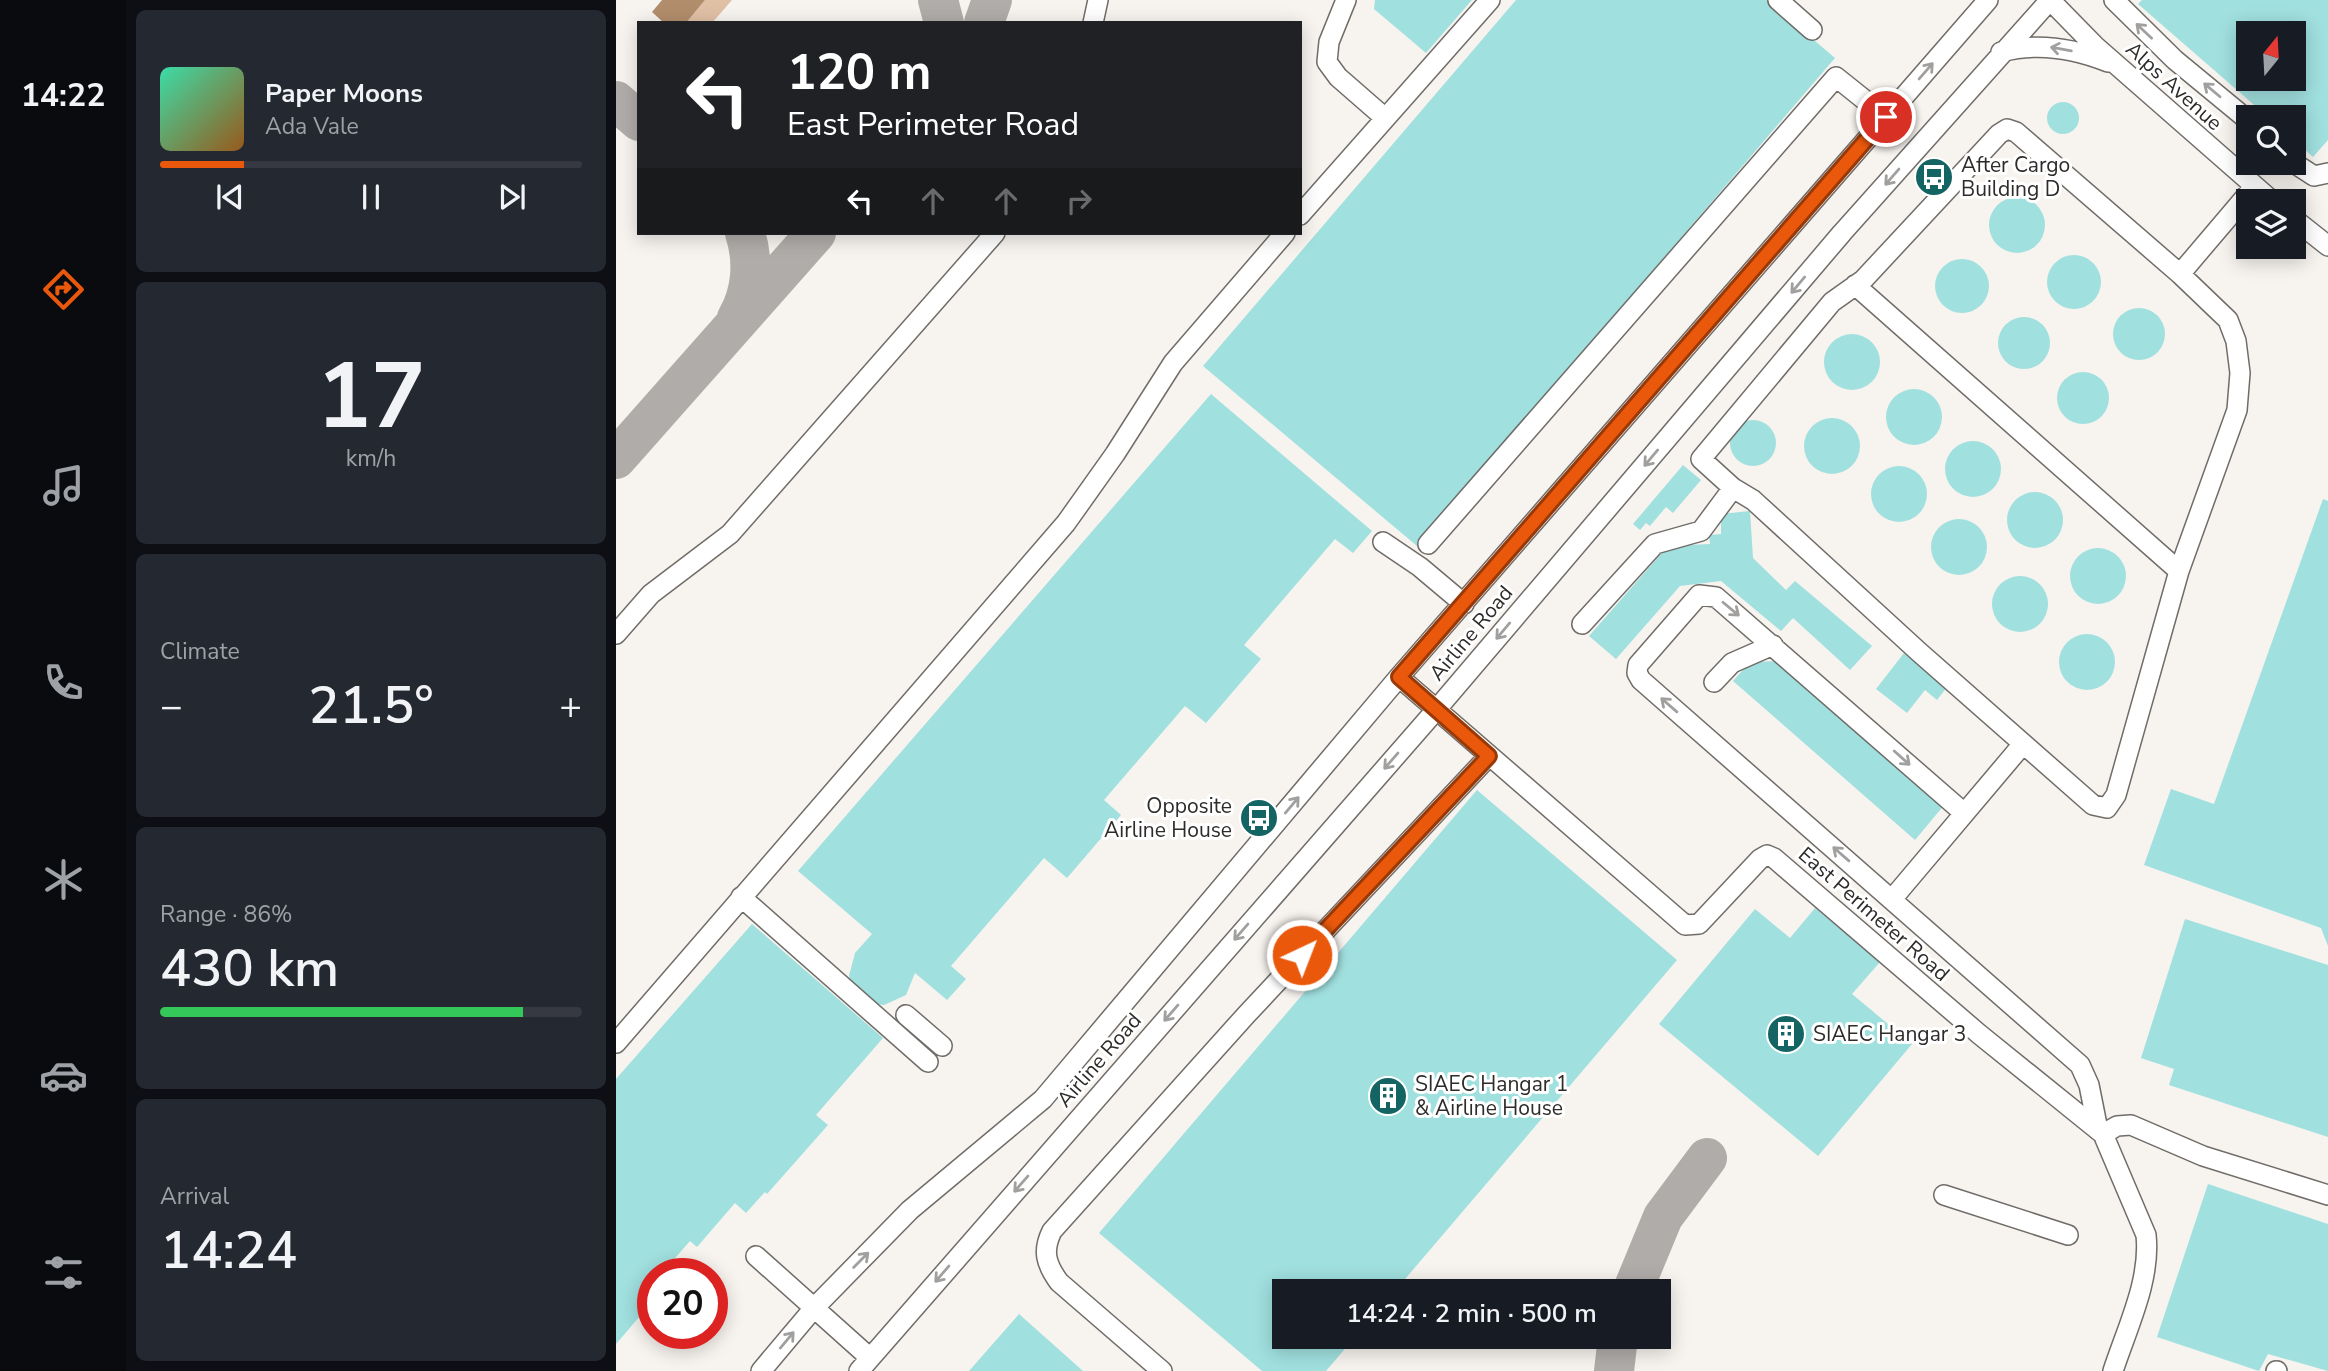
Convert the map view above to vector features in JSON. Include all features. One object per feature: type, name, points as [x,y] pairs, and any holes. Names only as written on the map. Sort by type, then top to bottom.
[{"type":"lane","points":[[1093,21],[1098,0]]},
{"type":"lane","points":[[1346,0],[1329,42],[1327,62],[1338,77],[1385,118]]},
{"type":"lane","points":[[1302,213],[1490,0]]},
{"type":"lane","points":[[1778,0],[1812,30]]},
{"type":"lane","name":"Airline Road","points":[[761,1371],[814,1308],[910,1210],[1043,1099],[1399,677],[1988,0]]},
{"type":"lane","name":"Airline Road","points":[[862,1367],[1436,710],[1833,243],[2050,0]]},
{"type":"lane","name":"Alps Avenue","points":[[2050,0],[2119,67],[2257,189]]},
{"type":"lane","points":[[2114,0],[2175,60],[2236,110]]},
{"type":"lane","points":[[2001,52],[2028,46],[2056,47],[2119,67]]},
{"type":"lane","points":[[1428,544],[1836,77],[1886,117]]},
{"type":"lane","points":[[2007,129],[2016,132],[2180,274],[2228,320],[2236,341],[2239,373],[2237,410],[2179,571],[2116,795],[2107,808],[2093,805],[1753,500],[1702,463],[1702,456],[1832,302],[1855,285],[1998,134],[2007,129]]},
{"type":"lane","points":[[2306,171],[2314,176],[2328,173]]},
{"type":"lane","points":[[2180,274],[2254,187]]},
{"type":"lane","points":[[2306,226],[2325,238]]},
{"type":"lane","points":[[616,634],[650,594],[730,534],[993,235]]},
{"type":"lane","points":[[616,1043],[1066,523],[1115,454],[1173,363],[1283,235]]},
{"type":"lane","points":[[1855,285],[2179,571]]},
{"type":"lane","points":[[1582,624],[1655,544],[1702,531],[1733,488]]},
{"type":"lane","points":[[1383,542],[1420,567],[1464,604]]},
{"type":"lane","points":[[1964,813],[1716,597],[1699,595],[1638,665],[1637,673],[1641,680],[1893,898],[1954,958],[2056,1041],[2080,1065],[2089,1086],[2101,1133],[2117,1126],[2131,1125],[2203,1156],[2328,1195]]},
{"type":"lane","points":[[1714,682],[1732,663],[1773,645]]},
{"type":"lane","name":"East Perimeter Road","points":[[1399,677],[1685,925],[1699,924],[1760,859],[1767,855],[1774,858],[1979,1034],[2101,1133],[2146,1235],[2148,1251],[2145,1272],[2113,1371]]},
{"type":"lane","points":[[1893,898],[2023,744]]},
{"type":"lane","points":[[1162,1371],[1059,1282],[1048,1267],[1045,1245],[1052,1231],[1238,1024],[1489,756]]},
{"type":"lane","points":[[741,897],[928,1062]]},
{"type":"lane","points":[[906,1015],[942,1046]]},
{"type":"lane","points":[[1944,1195],[2068,1235]]},
{"type":"lane","points":[[756,1256],[814,1308],[862,1367]]},
{"type":"shaded area","points":[[662,0],[705,0],[688,21],[662,21],[652,12]]},
{"type":"shaded area","points":[[705,0],[732,0],[714,21],[688,21]]},
{"type":"building","points":[[1375,0],[1472,0],[1426,53],[1374,9]]},
{"type":"building","points":[[1516,0],[1767,0],[1835,58],[1417,546],[1203,366]]},
{"type":"building","points":[[2142,0],[2328,0],[2328,140],[2313,157],[2306,151],[2306,105],[2254,105],[2238,91],[2306,91],[2306,21],[2236,21],[2236,89],[2138,4]]},
{"type":"building","points":[[2063,102],[2074,107],[2079,118],[2074,129],[2063,134],[2052,129],[2047,118],[2052,107]]},
{"type":"building","points":[[2017,197],[2028,199],[2037,205],[2043,214],[2043,236],[2037,245],[2028,251],[2017,253],[2006,251],[1997,245],[1991,236],[1989,225],[1991,214],[1997,205],[2006,199]]},
{"type":"building","points":[[2074,255],[2093,263],[2101,282],[2093,301],[2074,309],[2055,301],[2047,282],[2055,263]]},
{"type":"building","points":[[1962,259],[1981,267],[1989,286],[1981,305],[1962,313],[1943,305],[1935,286],[1943,267]]},
{"type":"building","points":[[2139,308],[2158,315],[2165,334],[2158,353],[2139,360],[2120,353],[2113,334],[2120,315]]},
{"type":"building","points":[[2024,317],[2043,324],[2050,343],[2043,362],[2024,369],[2005,362],[1998,343],[2005,324]]},
{"type":"building","points":[[1852,334],[1863,336],[1872,342],[1878,351],[1878,373],[1872,382],[1863,388],[1852,390],[1841,388],[1832,382],[1826,373],[1824,362],[1826,351],[1832,342],[1841,336]]},
{"type":"building","points":[[2083,372],[2102,379],[2109,398],[2102,417],[2083,424],[2064,417],[2057,398],[2064,379]]},
{"type":"building","points":[[1914,389],[1925,391],[1934,397],[1940,406],[1940,428],[1934,437],[1925,443],[1914,445],[1903,443],[1894,437],[1888,428],[1886,417],[1888,406],[1894,397],[1903,391]]},
{"type":"building","points":[[1211,394],[1372,531],[1353,553],[1335,539],[1244,645],[1261,659],[1206,723],[1185,706],[1104,800],[1121,815],[1067,878],[1044,858],[951,966],[966,979],[947,1000],[915,973],[906,995],[884,1005],[871,1004],[853,988],[849,976],[855,953],[872,934],[798,871]]},
{"type":"building","points":[[1832,418],[1843,420],[1852,426],[1858,435],[1858,457],[1852,466],[1843,472],[1832,474],[1821,472],[1812,466],[1806,457],[1804,446],[1806,435],[1812,426],[1821,420]]},
{"type":"building","points":[[1753,420],[1769,427],[1776,443],[1769,459],[1753,466],[1737,459],[1730,443],[1737,427]]},
{"type":"building","points":[[1973,441],[1984,443],[1993,449],[1999,458],[1999,480],[1993,489],[1984,495],[1973,497],[1962,495],[1953,489],[1947,480],[1945,469],[1947,458],[1953,449],[1962,443]]},
{"type":"building","points":[[1683,465],[1701,480],[1673,513],[1666,507],[1650,526],[1646,523],[1640,530],[1633,524]]},
{"type":"building","points":[[1899,466],[1910,468],[1919,474],[1925,483],[1925,505],[1919,514],[1910,520],[1899,522],[1888,520],[1879,514],[1873,505],[1871,494],[1873,483],[1879,474],[1888,468]]},
{"type":"building","points":[[2035,492],[2050,497],[2058,505],[2063,520],[2058,535],[2050,543],[2035,548],[2020,543],[2012,535],[2007,520],[2012,505],[2020,497]]},
{"type":"building","points":[[2323,499],[2328,501],[2328,946],[2321,928],[2144,865],[2171,789],[2214,804]]},
{"type":"building","points":[[1750,511],[1753,558],[1786,590],[1795,581],[1872,646],[1850,670],[1793,618],[1781,631],[1721,581],[1680,586],[1616,659],[1589,636],[1668,546],[1710,544],[1709,535],[1721,534],[1721,514]]},
{"type":"building","points":[[1959,519],[1970,521],[1979,527],[1985,536],[1985,558],[1979,567],[1970,573],[1959,575],[1948,573],[1939,567],[1933,558],[1931,547],[1933,536],[1939,527],[1948,521]]},
{"type":"building","points":[[2098,548],[2109,550],[2118,556],[2124,565],[2124,587],[2118,596],[2109,602],[2098,604],[2087,602],[2078,596],[2072,587],[2070,576],[2072,565],[2078,556],[2087,550]]},
{"type":"building","points":[[2020,576],[2031,578],[2040,584],[2046,593],[2046,615],[2040,624],[2031,630],[2020,632],[2009,630],[2000,624],[1994,615],[1992,604],[1994,593],[2000,584],[2009,578]]},
{"type":"building","points":[[2087,634],[2098,636],[2107,642],[2113,651],[2113,673],[2107,682],[2098,688],[2087,690],[2076,688],[2067,682],[2061,673],[2059,662],[2061,651],[2067,642],[2076,636]]},
{"type":"building","points":[[1904,653],[1947,687],[1937,700],[1925,690],[1907,713],[1876,689]]},
{"type":"building","points":[[1780,661],[1945,804],[1915,840],[1733,681],[1750,662]]},
{"type":"building","name":"SIAEC Hangar 1 & Airline House","points":[[1477,790],[1677,960],[1405,1279],[1272,1279],[1272,1349],[1345,1349],[1326,1371],[1262,1371],[1099,1233]]},
{"type":"building","name":"SIAEC Hangar 3","points":[[1815,908],[1880,962],[1852,994],[1912,1044],[1818,1156],[1659,1024],[1755,909],[1790,938]]},
{"type":"building","points":[[2185,919],[2328,965],[2328,1137],[2169,1085],[2174,1069],[2141,1058]]},
{"type":"building","points":[[752,924],[883,1038],[816,1115],[828,1125],[767,1194],[765,1192],[746,1213],[735,1203],[697,1247],[690,1241],[675,1258],[637,1258],[637,1320],[616,1344],[616,1079]]},
{"type":"building","points":[[2208,1184],[2328,1224],[2328,1371],[2268,1354],[2259,1371],[2157,1337]]},
{"type":"building","points":[[1019,1314],[1083,1371],[969,1371]]},
{"type":"taxiway","points":[[938,0],[943,21]]},
{"type":"taxiway","points":[[985,21],[992,0]]},
{"type":"taxiway","points":[[616,101],[637,119]]},
{"type":"taxiway","points":[[737,318],[746,298],[750,276],[750,254],[746,235]]},
{"type":"taxiway","points":[[616,459],[814,235]]},
{"type":"taxiway","points":[[1637,1279],[1663,1217],[1707,1158]]},
{"type":"taxiway","points":[[1614,1371],[1617,1349]]},
{"type":"place","name":"After Cargo Building D","points":[[1934,177]]},
{"type":"place","name":"Opposite Airline House","points":[[1259,818]]},
{"type":"place","name":"SIAEC Hangar 3","points":[[1786,1034]]},
{"type":"place","name":"SIAEC Hangar 1 & Airline House","points":[[1388,1096]]},
{"type":"route","points":[[1302,955],[1489,756],[1399,677],[1886,117]]}]
